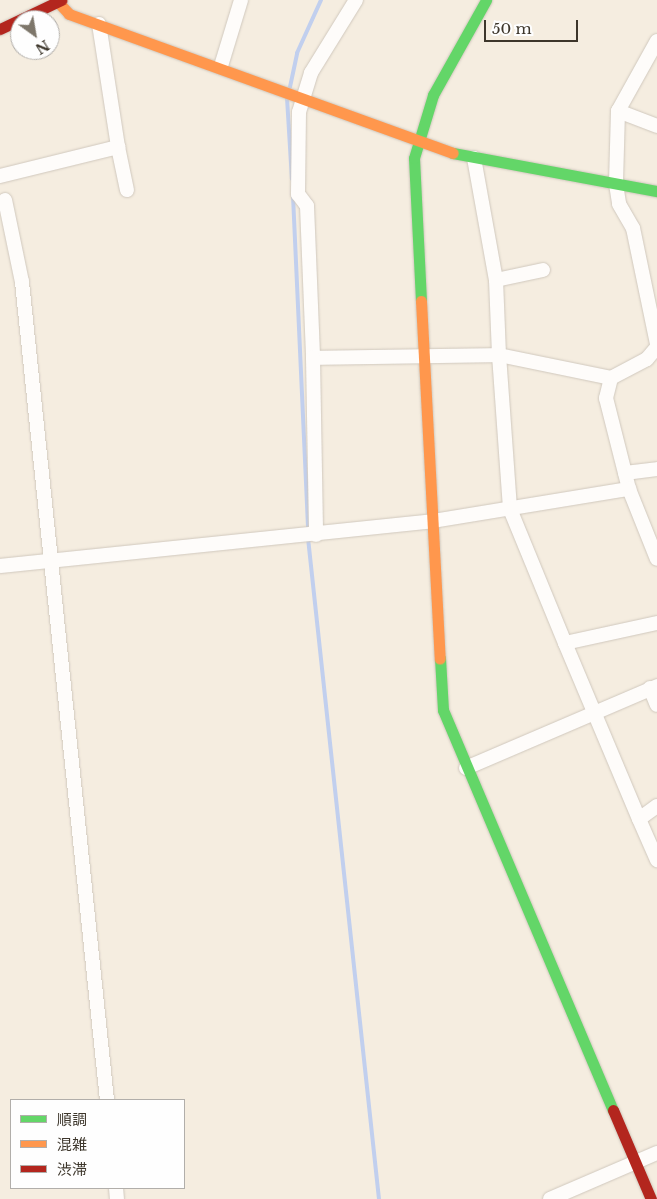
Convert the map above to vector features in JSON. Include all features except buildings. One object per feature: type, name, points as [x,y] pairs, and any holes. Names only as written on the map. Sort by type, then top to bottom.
[{"type":"main road","points":[[486,0],[433,96],[417,142],[414,158],[426,353],[443,710],[466,768],[651,1199]]},
{"type":"main road","points":[[0,29],[59,1],[69,14],[222,66],[306,97],[417,142],[474,158],[657,191]]},
{"type":"street","points":[[222,66],[241,0]]},
{"type":"street","points":[[316,535],[313,358],[307,206],[298,194],[299,112],[306,97],[311,73],[324,46],[356,0]]},
{"type":"street","points":[[100,24],[118,148],[127,190]]},
{"type":"street","points":[[313,358],[426,353],[499,355],[611,378],[648,359],[657,346],[633,228],[619,204],[616,184],[618,111],[657,41]]},
{"type":"street","points":[[618,111],[657,126]]},
{"type":"street","points":[[107,1099],[22,282],[3,200],[0,176],[118,148]]},
{"type":"street","points":[[474,158],[496,280],[499,355],[510,508],[565,644],[596,711],[657,860]]},
{"type":"street","points":[[496,280],[543,270]]},
{"type":"street","points":[[611,378],[606,398],[629,489],[657,558]]},
{"type":"street","points":[[625,473],[657,469]]},
{"type":"street","points":[[0,566],[316,535],[433,521],[629,489]]},
{"type":"street","points":[[565,644],[657,623]]},
{"type":"street","points":[[466,768],[654,687],[657,705]]},
{"type":"street","points":[[639,819],[657,806]]},
{"type":"street","points":[[550,1199],[657,1153]]},
{"type":"waterway","points":[[290,87],[297,53],[321,0]]},
{"type":"waterway","points":[[287,98],[292,179]]},
{"type":"waterway","points":[[293,196],[308,531]]},
{"type":"waterway","points":[[308,538],[379,1199]]},
{"type":"traffic: fast","points":[[421,301],[414,158],[433,95],[486,0]]},
{"type":"traffic: fast","points":[[453,153],[657,191]]},
{"type":"traffic: fast","points":[[440,658],[443,710],[613,1110]]},
{"type":"traffic: slow","points":[[58,2],[69,14],[453,153]]},
{"type":"traffic: slow","points":[[421,301],[440,658]]},
{"type":"traffic: jam","points":[[0,29],[61,0]]},
{"type":"traffic: jam","points":[[613,1110],[651,1199]]}]
